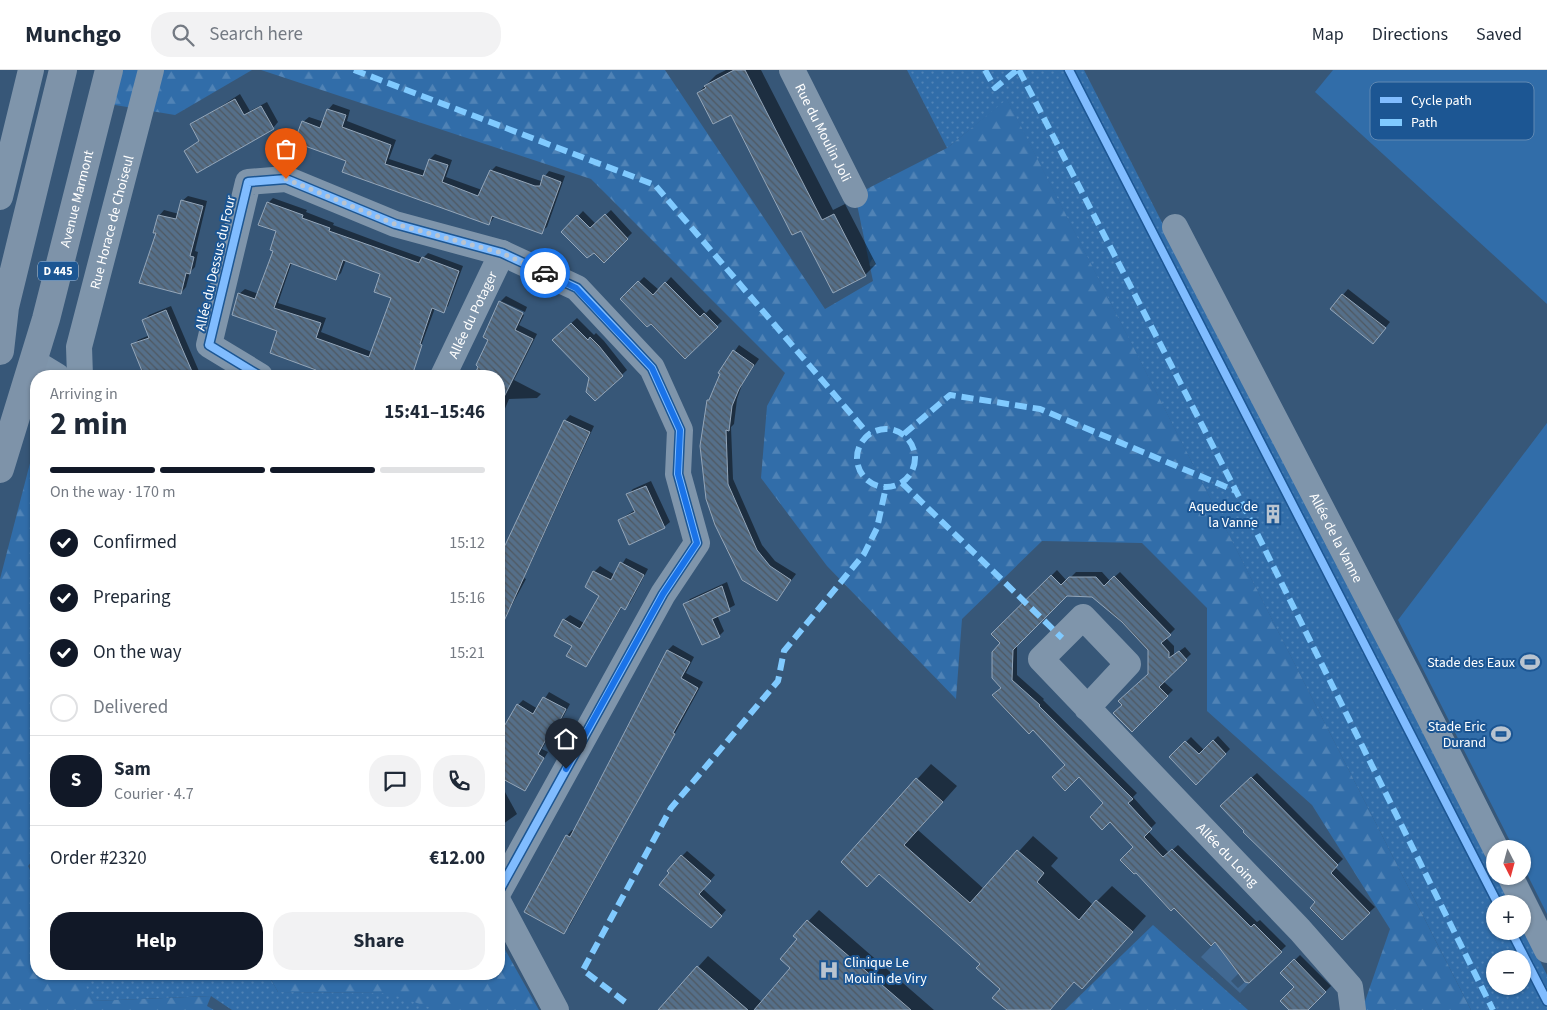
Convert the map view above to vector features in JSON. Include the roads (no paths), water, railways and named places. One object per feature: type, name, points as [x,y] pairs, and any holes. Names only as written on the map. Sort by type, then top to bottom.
[{"type":"main road","name":"D 445","points":[[1,347],[5,307],[63,70]]},
{"type":"main road","name":"D 445","points":[[1,347],[18,310],[79,70]]},
{"type":"main road","name":"Avenue Marmont","points":[[0,428],[92,70]]},
{"type":"main road","name":"Avenue Marmont","points":[[31,370],[109,70]]},
{"type":"main road","name":"Avenue Marmont","points":[[0,469],[30,375]]},
{"type":"street","points":[[0,197],[30,70]]},
{"type":"street","name":"Rue Horace de Choiseul","points":[[80,370],[79,347],[151,70]]},
{"type":"street","name":"Rue du Moulin Joli","points":[[792,70],[855,195]]},
{"type":"street","name":"Allée du Dessus du Four","points":[[250,370],[209,345],[248,182],[286,179],[395,224],[502,253],[576,288],[652,368],[680,430],[678,474],[697,543],[663,594],[505,880]]},
{"type":"street","name":"Allée de la Vanne","points":[[1175,227],[1403,664],[1491,840]]},
{"type":"street","name":"Allée du Potager","points":[[446,370],[502,253]]},
{"type":"street","points":[[34,362],[47,370]]},
{"type":"street","name":"Allée du Loing","points":[[1087,708],[1300,930],[1350,987],[1353,1010]]},
{"type":"street","points":[[1514,885],[1547,950]]},
{"type":"street","points":[[505,914],[556,1010]]},
{"type":"place","name":"Aqueduc de la Vanne","points":[[1273,514]]},
{"type":"place","name":"Stade des Eaux","points":[[1530,662]]},
{"type":"place","name":"Stade Eric Durand","points":[[1501,734]]},
{"type":"place","name":"Clinique Le Moulin de Viry","points":[[829,970]]}]
